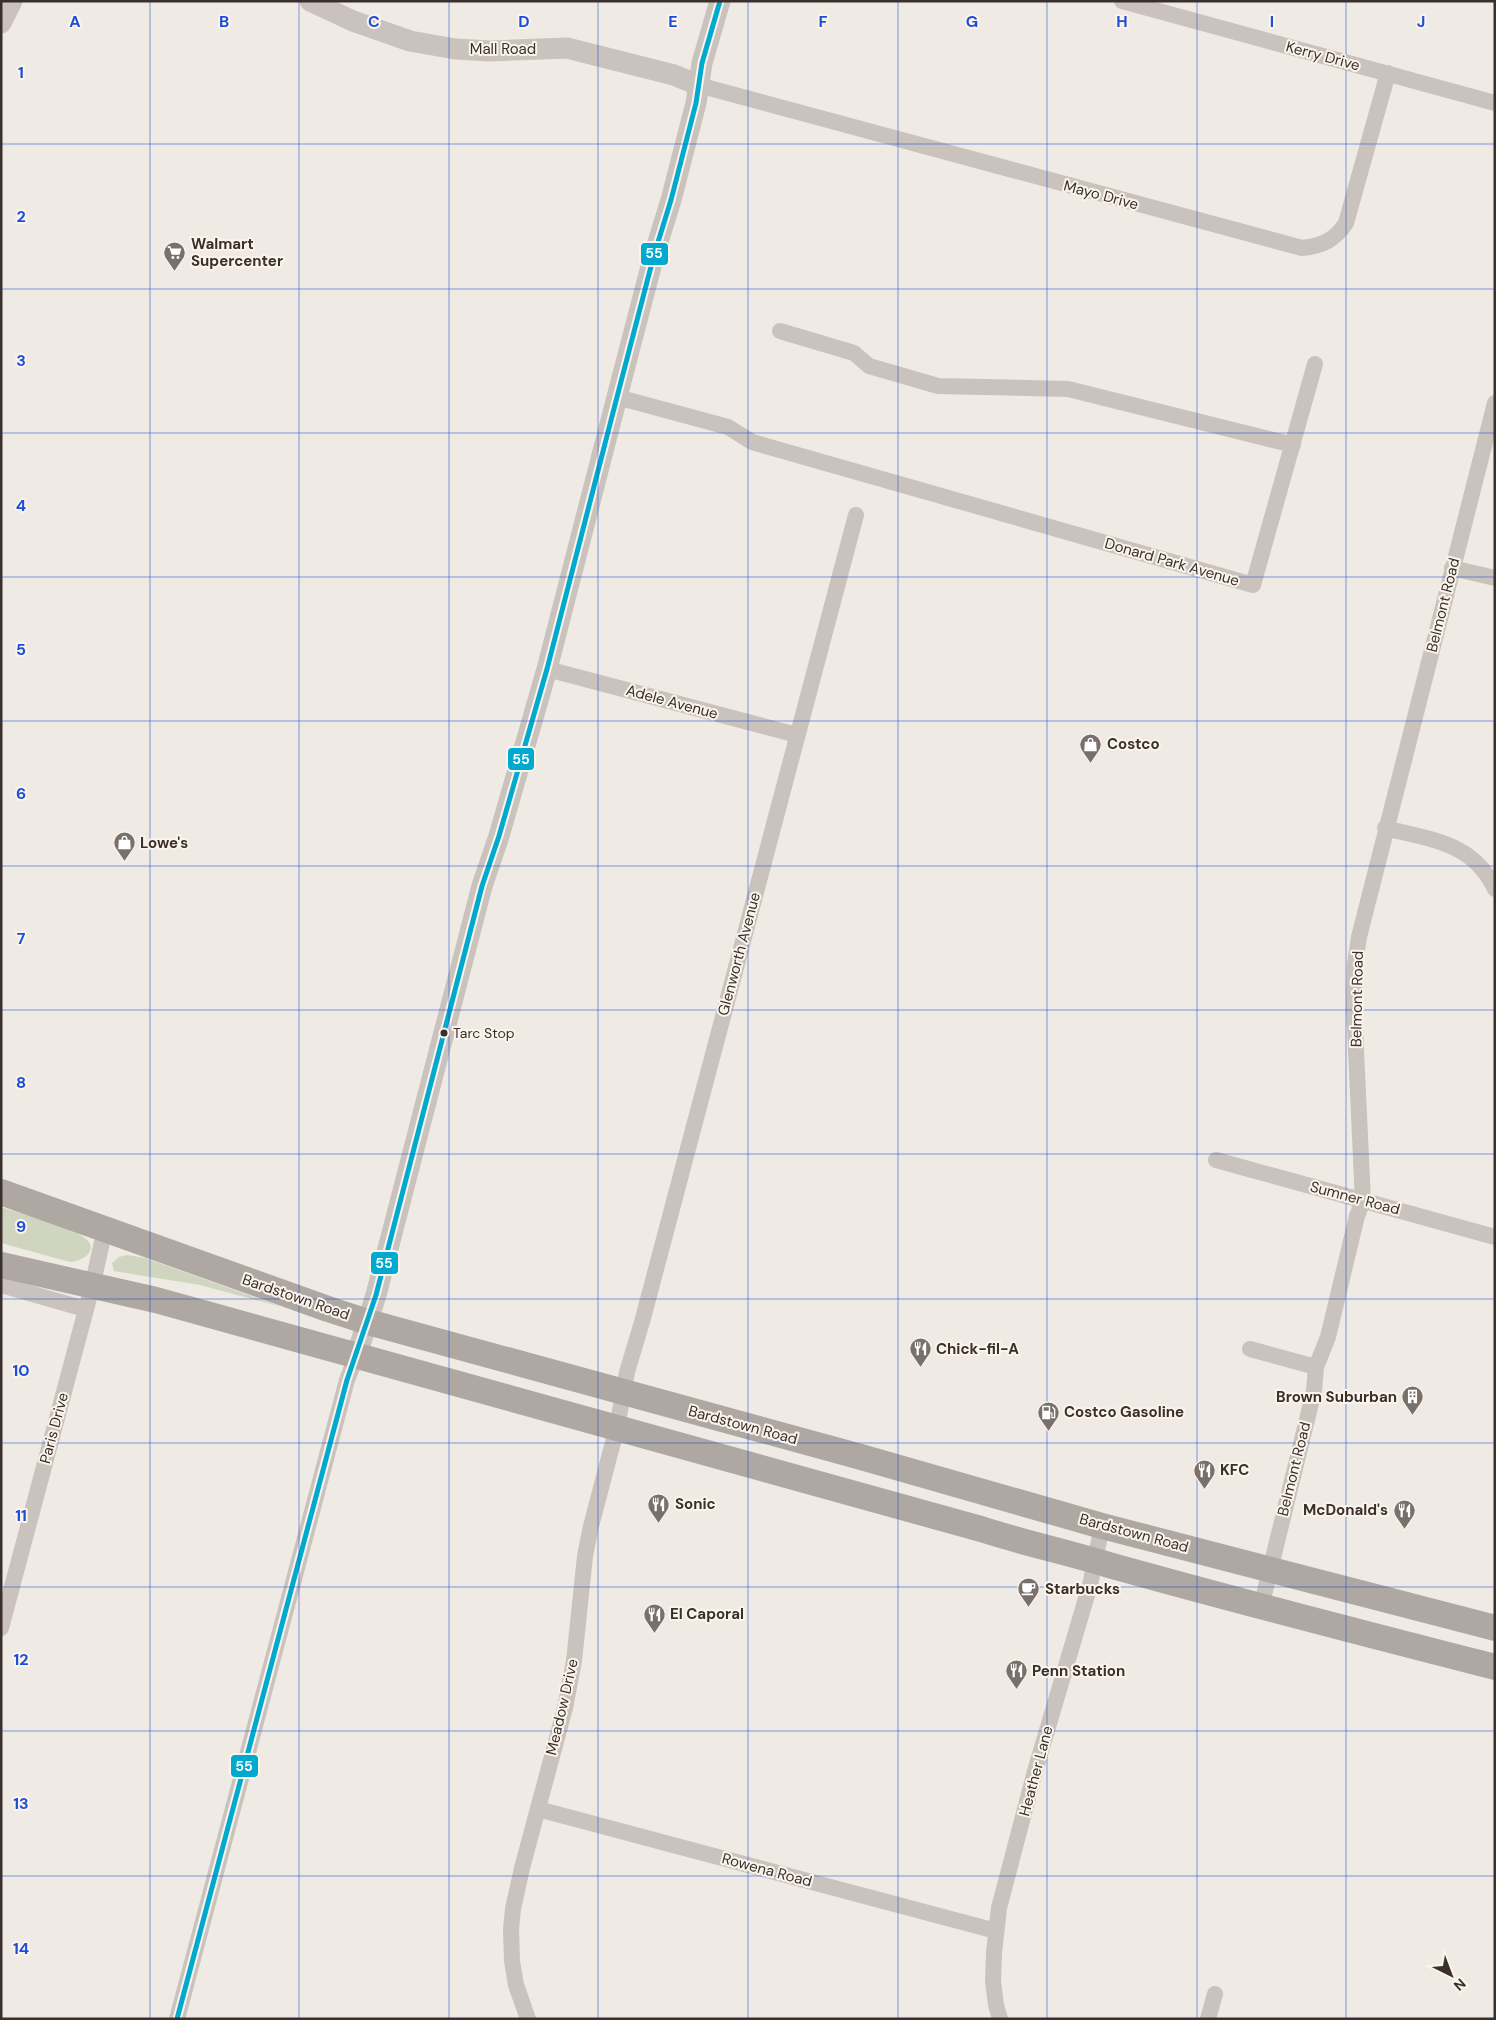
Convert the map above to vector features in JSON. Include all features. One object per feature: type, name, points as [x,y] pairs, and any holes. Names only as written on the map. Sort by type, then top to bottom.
[{"type":"main road","name":"Bardstown Road","points":[[1,1192],[328,1310],[368,1322],[869,1459],[1102,1526],[1495,1628]]},
{"type":"main road","points":[[1,1265],[89,1298],[156,1300],[356,1357],[617,1427],[981,1529],[1027,1544],[1094,1560],[1374,1637],[1494,1665]]},
{"type":"street","points":[[1,23],[12,1]]},
{"type":"street","name":"Mall Road","points":[[310,1],[353,21],[410,41],[454,49],[490,51],[567,48],[674,75],[698,85]]},
{"type":"street","points":[[177,2019],[347,1380],[368,1322],[482,886],[500,836],[547,669],[654,255],[672,200],[702,63],[720,1]]},
{"type":"street","name":"Kerry Drive","points":[[1122,1],[1495,102]]},
{"type":"street","name":"Mayo Drive","points":[[698,85],[1302,248],[1318,246],[1327,242],[1346,223],[1388,73]]},
{"type":"street","points":[[780,331],[854,353],[869,366],[938,386],[1068,390],[1293,444],[1315,364]]},
{"type":"street","name":"Donard Park Avenue","points":[[617,397],[728,427],[752,442],[1253,585],[1293,444]]},
{"type":"street","name":"Belmont Road","points":[[1261,1607],[1314,1391],[1316,1367],[1328,1337],[1357,1216],[1363,1201],[1354,1007],[1355,964],[1359,937],[1495,403]]},
{"type":"street","name":"Glenworth Avenue","points":[[623,1392],[856,515]]},
{"type":"street","points":[[1452,568],[1495,578]]},
{"type":"street","name":"Adele Avenue","points":[[547,669],[797,735]]},
{"type":"street","points":[[1386,828],[1449,845],[1465,852],[1486,872],[1495,889]]},
{"type":"street","name":"Sumner Road","points":[[1216,1160],[1495,1237]]},
{"type":"street","name":"Paris Drive","points":[[1,1628],[89,1298],[105,1229]]},
{"type":"street","points":[[1,1285],[89,1298]]},
{"type":"street","points":[[1250,1349],[1316,1367]]},
{"type":"street","name":"Meadow Drive","points":[[528,2019],[516,1985],[512,1961],[511,1929],[522,1868],[565,1708],[574,1661],[591,1526],[617,1427],[623,1392]]},
{"type":"street","name":"Heather Lane","points":[[1000,2019],[993,1981],[996,1931],[1000,1908],[1026,1806],[1090,1585],[1102,1526]]},
{"type":"street","name":"Rowena Road","points":[[538,1809],[996,1931]]},
{"type":"street","points":[[1208,2019],[1215,1994]]},
{"type":"green space","points":[[1,1207],[74,1231],[88,1241],[91,1249],[86,1256],[70,1262],[1,1243]]},
{"type":"green space","points":[[127,1255],[145,1258],[282,1307],[200,1285],[114,1271],[112,1263],[119,1257]]},
{"type":"transit line","name":"55","points":[[177,2019],[347,1380],[376,1295],[482,886],[499,836],[547,669],[654,255],[671,200],[696,103],[702,63],[720,1]]},
{"type":"place","name":"Walmart Supercenter","points":[[175,272]]},
{"type":"place","name":"Costco","points":[[1091,763]]},
{"type":"place","name":"Lowe's","points":[[124,862]]},
{"type":"place","name":"Tarc Stop","points":[[444,1033]]},
{"type":"place","name":"Chick-fil-A","points":[[920,1368]]},
{"type":"place","name":"Brown Suburban","points":[[1413,1416]]},
{"type":"place","name":"Costco Gasoline","points":[[1048,1431]]},
{"type":"place","name":"KFC","points":[[1204,1489]]},
{"type":"place","name":"Sonic","points":[[659,1523]]},
{"type":"place","name":"McDonald's","points":[[1404,1529]]},
{"type":"place","name":"Starbucks","points":[[1029,1608]]},
{"type":"place","name":"El Caporal","points":[[654,1633]]},
{"type":"place","name":"Penn Station","points":[[1016,1690]]}]
